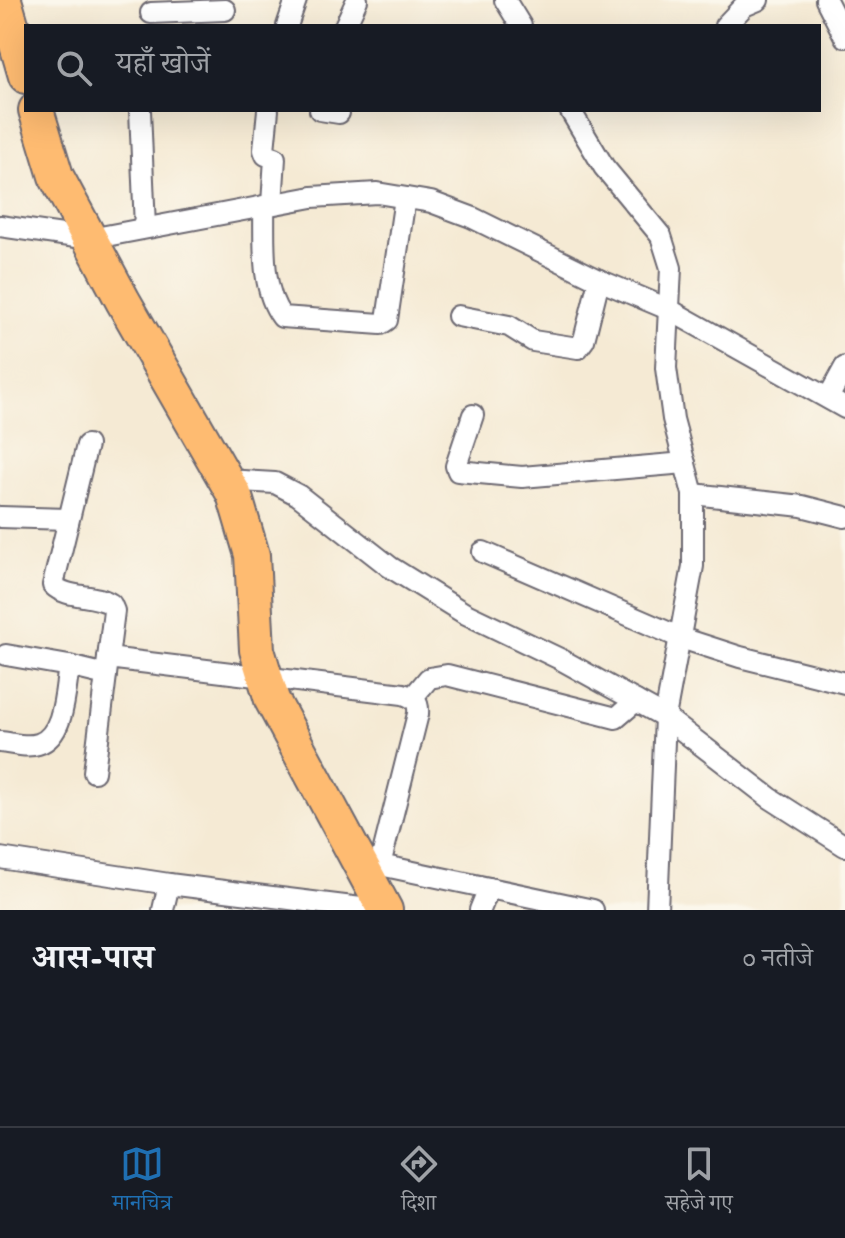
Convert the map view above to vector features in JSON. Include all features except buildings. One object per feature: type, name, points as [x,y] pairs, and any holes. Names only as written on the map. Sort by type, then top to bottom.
[{"type":"highway","points":[[4,0],[24,69]]},
{"type":"highway","points":[[37,112],[56,176],[234,494],[252,555],[257,650],[272,700],[368,862],[385,910]]},
{"type":"street","points":[[288,24],[296,0]]},
{"type":"street","points":[[346,24],[357,0]]},
{"type":"street","points":[[505,0],[520,24]]},
{"type":"street","points":[[727,24],[744,6],[758,0]]},
{"type":"street","points":[[826,0],[845,37]]},
{"type":"street","points":[[150,13],[225,10]]},
{"type":"street","points":[[140,112],[145,228]]},
{"type":"street","points":[[268,112],[264,150],[266,155],[275,158],[268,205],[266,268],[282,317],[381,324],[387,320],[405,198]]},
{"type":"street","points":[[571,112],[604,167],[661,236],[671,268],[666,368],[673,419],[693,494],[693,566],[665,717],[657,910]]},
{"type":"street","points":[[0,226],[90,239],[312,197],[377,193],[431,202],[471,217],[599,280],[668,309],[836,403],[845,367]]},
{"type":"street","points":[[458,316],[509,326],[533,341],[578,348],[584,340],[599,280]]},
{"type":"street","points":[[473,415],[456,466],[462,472],[522,477],[685,463]]},
{"type":"street","points":[[87,445],[53,585],[59,591],[101,599],[111,604],[114,611],[94,772]]},
{"type":"street","points":[[226,480],[275,483],[298,495],[390,567],[464,613],[560,659],[665,717],[770,798],[845,846]]},
{"type":"street","points":[[693,494],[802,506],[845,517]]},
{"type":"street","points":[[0,517],[68,519]]},
{"type":"street","points":[[483,552],[681,638],[740,657],[845,683]]},
{"type":"street","points":[[6,655],[69,666],[265,678],[413,697],[419,705],[418,714],[368,862],[593,910]]},
{"type":"street","points":[[0,742],[36,745],[54,732],[69,666]]},
{"type":"street","points":[[413,697],[429,678],[447,675],[616,718],[636,701]]},
{"type":"street","points":[[0,858],[169,884],[377,910]]},
{"type":"street","points":[[163,910],[169,884]]},
{"type":"street","points":[[480,910],[489,888]]}]
